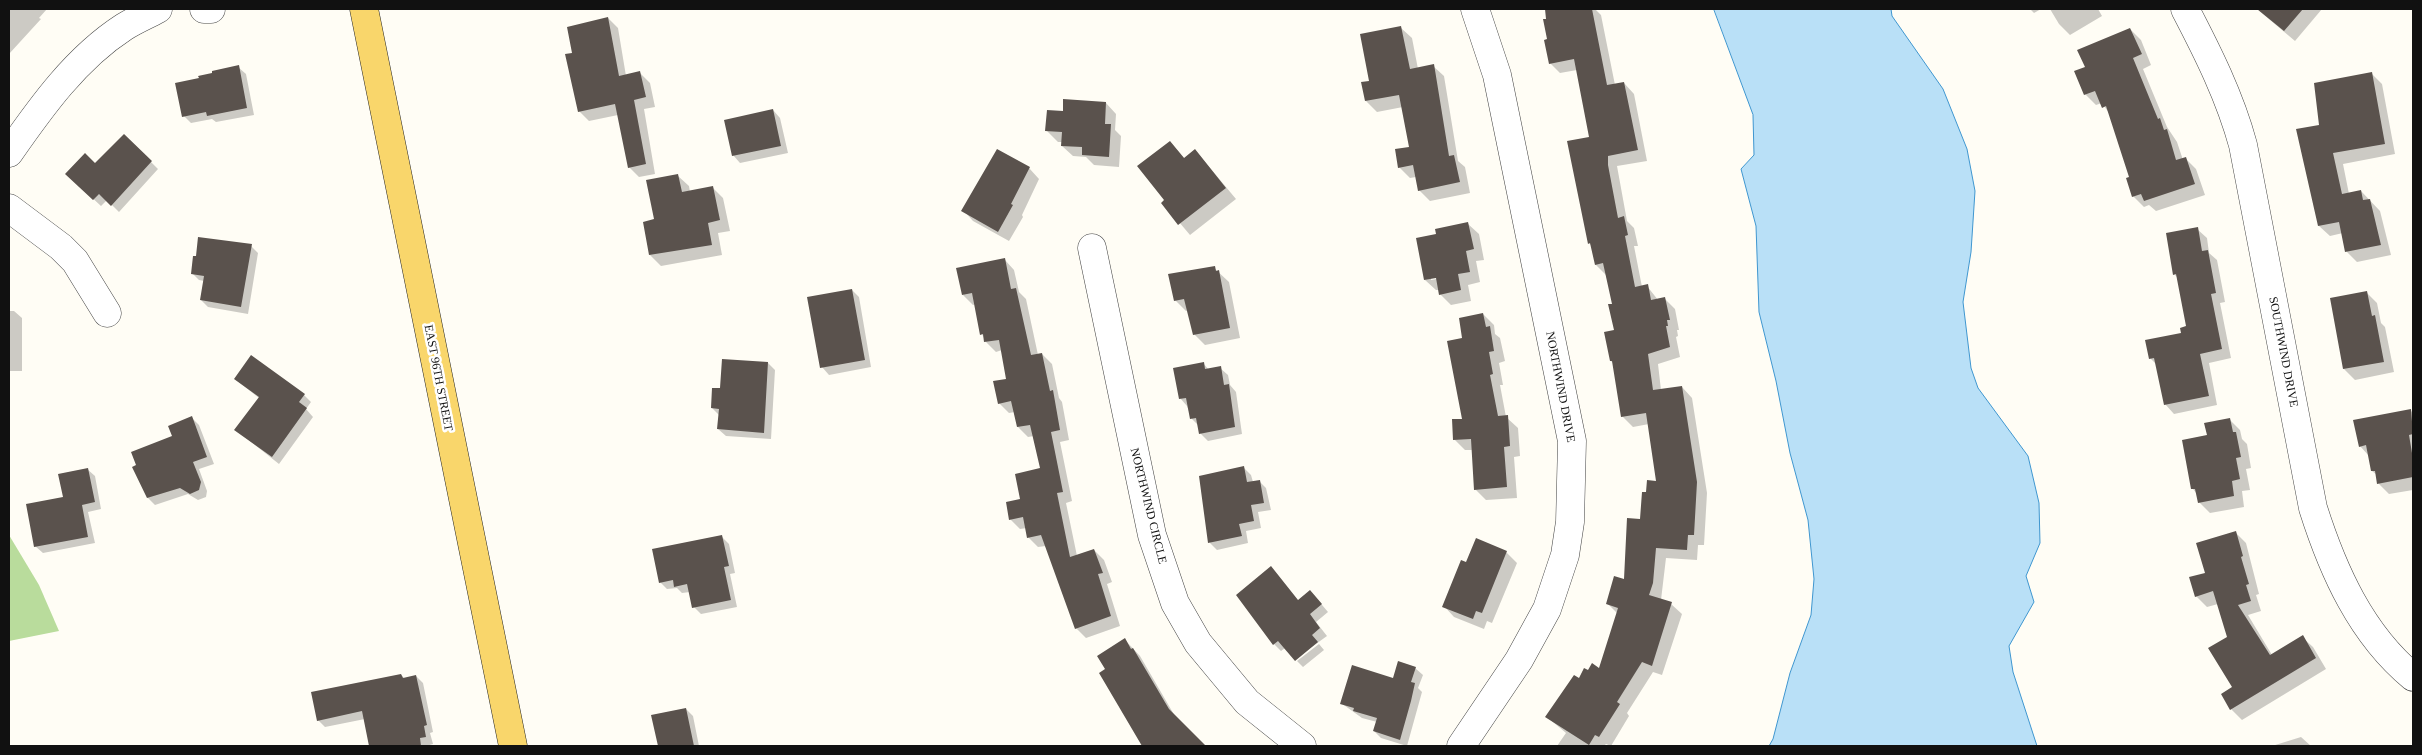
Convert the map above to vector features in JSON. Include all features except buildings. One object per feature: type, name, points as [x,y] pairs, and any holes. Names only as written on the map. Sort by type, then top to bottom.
[{"type":"main road","name":"EAST 96TH STREET","points":[[364,9],[512,746]]},
{"type":"street","points":[[9,153],[57,89],[92,52],[124,27],[158,9]]},
{"type":"street","points":[[204,9],[211,9]]},
{"type":"street","name":"NORTHWIND DRIVE","points":[[1461,746],[1519,660],[1547,609],[1564,555],[1570,522],[1571,450],[1565,408],[1497,75],[1475,9]]},
{"type":"street","name":"SOUTHWIND DRIVE","points":[[2185,9],[2214,64],[2238,124],[2314,508],[2327,551],[2345,592],[2369,630],[2413,677]]},
{"type":"street","points":[[9,208],[61,247],[75,261],[107,314]]},
{"type":"street","name":"NORTHWIND CIRCLE","points":[[1092,248],[1152,535],[1175,603],[1198,643],[1247,702],[1302,746]]},
{"type":"green space","points":[[9,535],[39,585],[59,631],[9,641]]},
{"type":"water","points":[[1714,9],[1891,9],[1892,16],[1943,89],[1967,149],[1975,191],[1971,252],[1963,302],[1971,368],[1978,388],[2028,456],[2039,503],[2040,543],[2026,576],[2034,602],[2009,646],[2013,672],[2037,746],[1769,746],[1773,739],[1790,673],[1811,615],[1814,579],[1808,520],[1790,453],[1776,381],[1759,312],[1756,226],[1741,169],[1754,155],[1753,115]]}]
